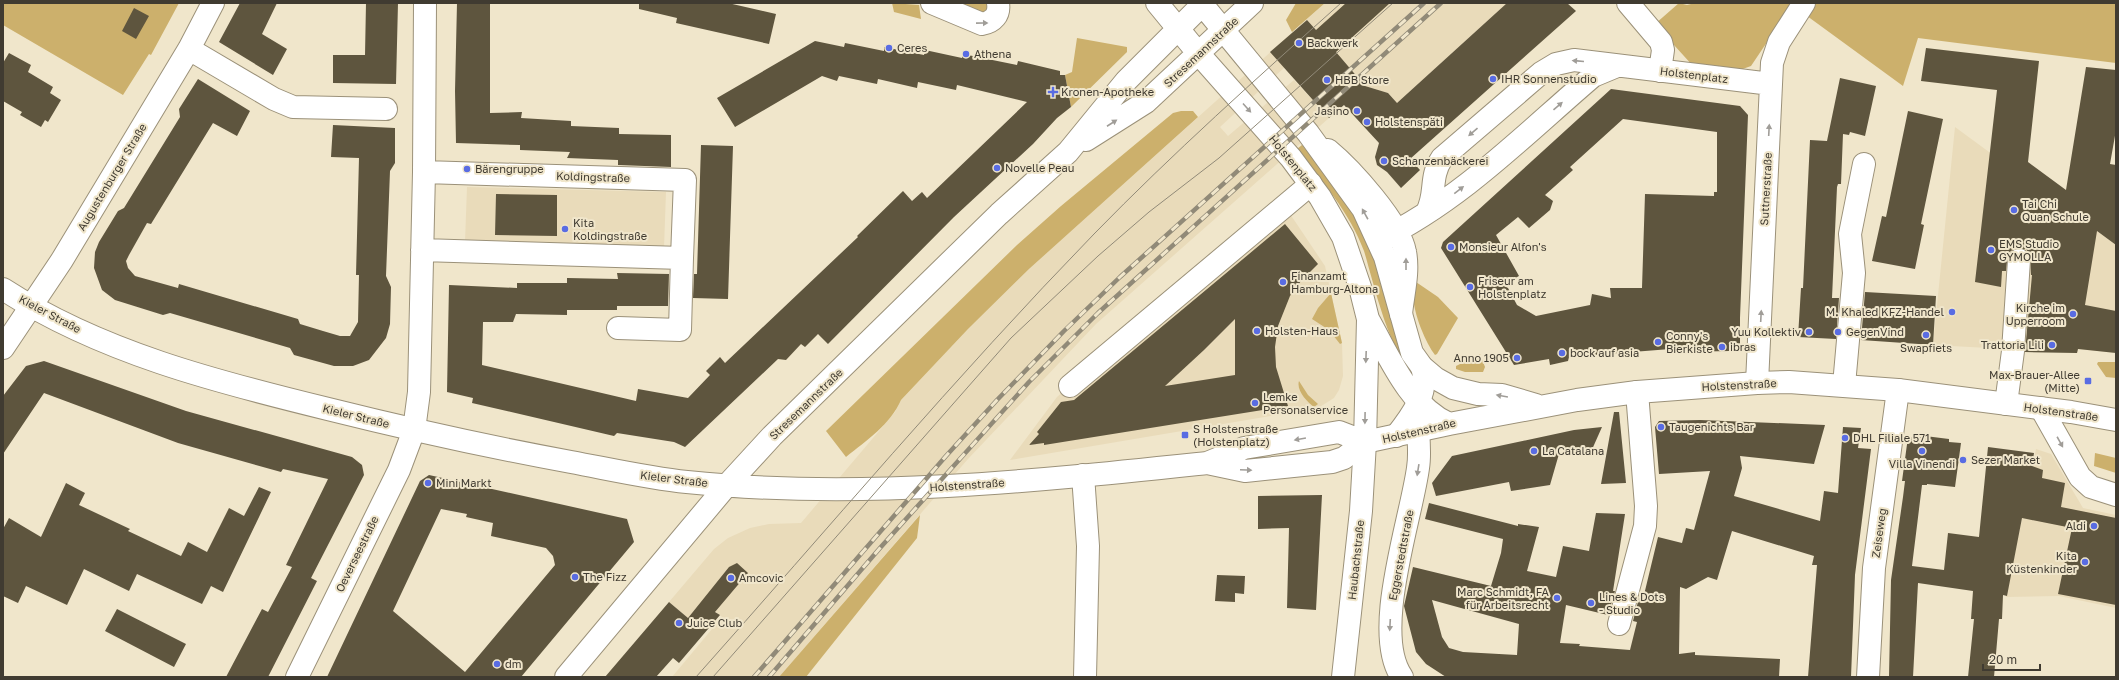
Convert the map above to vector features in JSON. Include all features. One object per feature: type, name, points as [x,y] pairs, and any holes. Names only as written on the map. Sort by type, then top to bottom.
[{"type":"main road","name":"Augustenburger Straße","points":[[3,348],[62,260],[189,48],[213,3]]},
{"type":"main road","points":[[414,430],[419,392],[424,172],[425,3]]},
{"type":"main road","points":[[940,4],[974,22],[982,24],[994,19],[998,11],[998,3]]},
{"type":"main road","name":"Holstenplatz","points":[[1157,3],[1198,53],[1291,158],[1311,184],[1333,217],[1360,287],[1368,319],[1365,442]]},
{"type":"main road","name":"Stresemannstraße","points":[[1068,152],[1146,102],[1252,3]]},
{"type":"main road","points":[[1628,3],[1661,42],[1663,50],[1660,72]]},
{"type":"main road","name":"Suttnerstraße","points":[[1758,383],[1771,84],[1775,52],[1804,3]]},
{"type":"main road","points":[[1202,4],[1308,133],[1363,209],[1388,236],[1400,317],[1412,353],[1422,367],[1435,378],[1453,388],[1478,394],[1502,395],[1540,406]]},
{"type":"main road","name":"Stresemannstraße","points":[[566,677],[727,485],[772,436],[962,249],[1068,152],[1126,81],[1202,4]]},
{"type":"main road","points":[[189,48],[274,99],[293,107],[386,109]]},
{"type":"main road","name":"Holstenplatz","points":[[1427,212],[1432,198],[1435,172],[1442,158],[1541,72],[1556,64],[1574,60],[1660,72],[1771,84]]},
{"type":"main road","points":[[1388,236],[1458,192],[1593,76],[1617,66]]},
{"type":"main road","points":[[1844,385],[1854,273],[1850,234],[1864,164]]},
{"type":"main road","name":"Koldingstraße","points":[[424,172],[684,180],[680,330],[618,328]]},
{"type":"main road","points":[[1070,386],[1311,184]]},
{"type":"main road","points":[[422,250],[682,258]]},
{"type":"main road","points":[[2006,404],[2013,351],[2020,260]]},
{"type":"main road","name":"Kieler Straße","points":[[3,289],[32,306],[81,331],[114,345],[209,377],[414,430],[657,478],[727,485]]},
{"type":"main road","name":"Holstenplatz","points":[[1368,319],[1394,365],[1418,402],[1426,410],[1449,424]]},
{"type":"main road","points":[[1396,436],[1418,402],[1425,376],[1422,367]]},
{"type":"main road","name":"Holstenstraße","points":[[727,485],[798,488],[903,488],[963,486],[1207,463],[1244,448],[1339,432],[1365,442],[1540,406],[1638,392],[1758,383],[1844,385],[1898,390],[2041,408],[2116,420]]},
{"type":"main road","name":"Zeiseweg","points":[[1868,677],[1874,568],[1898,390]]},
{"type":"main road","points":[[1619,624],[1645,526],[1646,506],[1638,392]]},
{"type":"main road","points":[[2041,408],[2080,477],[2091,487],[2116,495]]},
{"type":"main road","name":"Oeverseestraße","points":[[297,677],[399,470],[414,430]]},
{"type":"main road","name":"Eggerstedtstraße","points":[[1402,677],[1395,663],[1391,649],[1391,614],[1418,468],[1418,431]]},
{"type":"main road","name":"Haubachstraße","points":[[1343,677],[1361,511],[1365,442]]},
{"type":"main road","points":[[1083,475],[1088,546],[1085,677]]},
{"type":"shaded area","points":[[3,3],[179,3],[151,55],[149,54],[123,95],[3,25]]},
{"type":"shaded area","points":[[892,3],[919,5],[921,19],[894,12]]},
{"type":"shaded area","points":[[958,3],[987,3],[989,9],[982,14]]},
{"type":"shaded area","points":[[1296,3],[1325,3],[1292,32],[1286,20]]},
{"type":"shaded area","points":[[1325,3],[1507,3],[1397,103],[1388,93],[1365,86],[1307,20],[1292,33],[1285,67],[1220,127],[1228,136],[1294,80],[1329,118],[1096,324],[968,459],[779,677],[672,677],[722,617],[703,601],[688,618],[669,602],[714,549],[728,538],[750,528],[769,524],[801,523],[895,412],[901,400],[968,329],[1029,269]]},
{"type":"shaded area","points":[[1679,3],[1687,5],[1695,3],[2116,3],[2116,63],[1918,38],[1903,86],[1792,5],[1751,66],[1737,71],[1693,66],[1655,24]]},
{"type":"shaded area","points":[[1077,38],[1127,47],[1127,52],[1071,107],[1065,75],[1072,72]]},
{"type":"shaded area","points":[[1193,111],[1198,117],[1029,269],[968,329],[901,400],[891,417],[884,425],[846,457],[826,431],[1017,245],[1061,206],[1173,113]]},
{"type":"shaded area","points":[[1955,127],[2116,245],[2116,353],[2078,349],[2077,353],[1933,345]]},
{"type":"shaded area","points":[[1302,145],[1353,207],[1379,258],[1402,354],[1391,337],[1385,322],[1364,251],[1358,237],[1335,198],[1297,149]]},
{"type":"shaded area","name":"Kita Koldingstraße","points":[[467,187],[666,192],[664,248],[465,242]]},
{"type":"shaded area","points":[[1280,199],[1325,266],[1342,343],[1343,376],[1339,390],[1334,398],[1318,408],[1010,460],[1057,397]]},
{"type":"shaded area","points":[[1416,282],[1438,297],[1458,318],[1435,355],[1426,340],[1415,308],[1413,289]]},
{"type":"shaded area","points":[[1331,293],[1342,343],[1340,344],[1329,330],[1312,319],[1318,308]]},
{"type":"shaded area","points":[[1480,354],[1485,367],[1483,372],[1465,372],[1456,369],[1456,366]]},
{"type":"shaded area","points":[[2098,362],[2116,362],[2116,378],[2106,377],[2097,364]]},
{"type":"shaded area","points":[[1299,381],[1308,395],[1318,404],[1314,407],[1305,399],[1299,388]]},
{"type":"shaded area","points":[[2036,449],[2051,454],[2083,508],[2116,515],[2116,608],[2059,596],[2006,597]]},
{"type":"shaded area","points":[[2095,453],[2116,458],[2116,473],[2094,466]]},
{"type":"shaded area","points":[[920,515],[917,538],[806,677],[779,677]]},
{"type":"building","points":[[240,3],[277,3],[262,34],[287,49],[273,75],[219,42]]},
{"type":"building","points":[[366,3],[398,3],[396,84],[333,83],[333,55],[365,55]]},
{"type":"building","points":[[457,3],[490,3],[490,113],[522,112],[521,118],[571,121],[571,126],[619,128],[619,134],[671,135],[671,167],[618,165],[618,160],[567,158],[570,152],[520,150],[520,145],[456,143],[455,91]]},
{"type":"building","points":[[639,3],[728,3],[776,14],[769,44],[676,23],[677,18],[639,9]]},
{"type":"building","points":[[1346,3],[1390,3],[1336,52],[1365,86],[1388,93],[1397,103],[1507,3],[1567,3],[1576,11],[1410,159],[1420,170],[1401,188],[1387,172],[1377,165],[1375,157],[1379,143],[1344,105],[1329,118],[1270,52],[1307,20],[1316,30]]},
{"type":"building","points":[[134,8],[149,16],[136,39],[122,31]]},
{"type":"building","points":[[815,41],[844,47],[845,43],[884,51],[884,47],[924,55],[925,50],[962,58],[963,54],[1017,65],[1018,61],[1060,71],[1060,75],[1065,75],[1071,107],[1057,118],[1033,144],[954,217],[828,344],[818,334],[805,347],[801,344],[786,360],[778,359],[685,447],[674,442],[617,433],[614,436],[472,403],[473,398],[447,392],[449,285],[517,288],[517,283],[567,283],[567,278],[618,279],[617,273],[669,274],[668,306],[617,306],[617,310],[567,310],[567,315],[516,314],[513,322],[483,322],[482,365],[636,401],[638,389],[688,398],[710,375],[706,371],[720,357],[725,363],[858,237],[857,236],[903,191],[912,201],[922,192],[927,198],[1027,102],[957,85],[956,90],[918,82],[917,88],[878,79],[877,84],[839,76],[837,81],[822,76],[735,127],[717,98]]},
{"type":"building","points":[[1926,48],[2039,61],[2028,162],[2066,190],[2086,67],[2116,70],[2116,130],[2110,164],[2116,165],[2116,245],[2097,231],[2085,305],[2116,311],[2116,353],[2078,349],[2077,353],[2025,352],[2032,275],[2030,255],[2026,249],[2014,249],[2008,253],[2006,271],[2002,271],[2001,287],[1975,282],[1997,90],[1921,81]]},
{"type":"building","points":[[9,53],[31,65],[28,72],[53,87],[50,93],[61,100],[48,122],[45,120],[41,127],[20,115],[22,112],[3,101],[3,63]]},
{"type":"building","points":[[1840,78],[1876,86],[1865,136],[1850,132],[1849,135],[1843,134],[1841,184],[1838,184],[1837,187],[1832,298],[1839,298],[1836,339],[1798,337],[1801,288],[1803,288],[1810,140],[1827,141]]},
{"type":"building","points":[[198,79],[250,111],[237,136],[213,123],[151,224],[147,223],[126,261],[128,268],[135,276],[178,288],[179,284],[298,319],[300,324],[323,331],[340,336],[350,336],[358,322],[359,275],[356,275],[359,158],[331,157],[333,125],[395,128],[395,163],[390,171],[386,276],[391,287],[390,324],[386,338],[369,360],[353,366],[334,366],[294,355],[290,348],[170,313],[163,315],[115,300],[102,290],[94,268],[95,252],[99,242],[118,211],[124,208],[180,117],[179,109]]},
{"type":"building","points":[[1611,89],[1740,106],[1748,115],[1740,349],[1729,348],[1729,351],[1684,352],[1683,348],[1569,357],[1568,361],[1550,365],[1549,359],[1514,365],[1441,248],[1443,242]],"holes":[[[1623,119],[1717,132],[1717,192],[1714,192],[1714,196],[1645,194],[1642,288],[1610,288],[1611,298],[1592,294],[1590,305],[1536,316],[1517,305],[1508,288],[1502,285],[1519,276],[1496,235],[1518,217],[1529,228],[1550,210],[1553,201],[1545,195],[1573,170],[1570,167]]]},
{"type":"building","points":[[1908,111],[1943,119],[1921,224],[1924,225],[1915,269],[1872,261],[1882,216],[1886,217]]},
{"type":"building","points":[[701,145],[733,146],[728,299],[693,298],[694,274],[697,274]]},
{"type":"building","points":[[496,194],[557,195],[557,236],[495,235]]},
{"type":"building","name":"Holsten-Haus","points":[[1285,224],[1318,264],[1301,281],[1290,296],[1278,326],[1275,347],[1276,367],[1288,406],[1044,445],[1044,443],[1029,445],[1039,434],[1037,432],[1061,402],[1074,400]],"holes":[[[1235,319],[1235,375],[1165,386]]]},
{"type":"building","points":[[1865,292],[1936,296],[1933,345],[1861,340]]},
{"type":"building","points":[[44,361],[186,411],[352,457],[362,465],[364,475],[311,578],[317,581],[268,677],[226,677],[262,609],[268,612],[292,567],[286,565],[328,479],[283,469],[281,472],[178,443],[44,393],[3,454],[3,396],[26,366]]},
{"type":"building","points":[[1614,412],[1619,412],[1626,483],[1601,484]]},
{"type":"building","points":[[1700,420],[1825,425],[1814,464],[1740,456],[1742,468],[1734,496],[1820,521],[1824,491],[1838,493],[1843,427],[1861,428],[1858,448],[1871,449],[1855,575],[1851,677],[1808,677],[1817,565],[1812,565],[1814,556],[1732,531],[1717,580],[1708,577],[1686,589],[1680,587],[1679,654],[1695,652],[1695,655],[1780,659],[1779,677],[1446,677],[1426,664],[1416,652],[1404,606],[1413,567],[1491,586],[1501,553],[1503,539],[1425,519],[1429,503],[1518,526],[1518,524],[1539,527],[1527,571],[1556,577],[1563,546],[1589,551],[1596,513],[1625,514],[1613,591],[1615,591],[1608,615],[1566,605],[1560,643],[1630,650],[1637,622],[1633,621],[1639,598],[1643,599],[1658,537],[1682,543],[1686,528],[1694,530],[1710,471],[1659,474],[1655,427],[1659,421]],"holes":[[[1432,600],[1519,624],[1517,655],[1463,652],[1449,648],[1442,637]]]},
{"type":"building","points":[[1602,427],[1590,454],[1561,447],[1550,485],[1511,491],[1509,482],[1436,496],[1432,483],[1452,456],[1574,430]]},
{"type":"building","points":[[1917,435],[1949,439],[1949,442],[1961,443],[1955,487],[1927,484],[1922,485],[1912,566],[1944,570],[1948,533],[1979,537],[1988,447],[2034,453],[2032,466],[2043,470],[2042,478],[2065,483],[2061,507],[2116,518],[2116,605],[2058,594],[2072,528],[2022,518],[2007,596],[2003,595],[2002,619],[1999,619],[1994,677],[1968,677],[1974,619],[1971,619],[1973,591],[1918,583],[1913,677],[1889,677],[1891,580],[1905,481],[1902,481],[1908,437],[1916,438]]},
{"type":"building","name":"The Fizz","points":[[429,475],[627,519],[634,542],[521,677],[327,677],[420,481]],"holes":[[[441,509],[467,514],[466,517],[493,523],[491,536],[546,548],[553,556],[555,565],[465,672],[393,611]]]},
{"type":"building","points":[[66,483],[85,493],[79,505],[130,529],[128,531],[181,556],[188,542],[207,552],[229,508],[244,516],[259,487],[271,492],[223,592],[211,586],[202,604],[137,574],[129,591],[84,569],[67,605],[26,586],[18,603],[3,596],[3,529],[9,518],[41,537]]},
{"type":"building","points":[[1322,495],[1316,610],[1287,608],[1289,528],[1258,529],[1258,496]]},
{"type":"building","points":[[737,563],[748,573],[715,612],[720,615],[679,663],[673,658],[656,677],[605,677],[669,602],[688,618],[729,567]]},
{"type":"building","points":[[1217,575],[1245,576],[1244,594],[1235,593],[1235,602],[1215,601]]},
{"type":"building","points":[[117,609],[186,644],[174,667],[105,631]]},
{"type":"tram line","points":[[696,677],[992,342],[1094,234],[1185,145],[1341,3]]},
{"type":"tram line","points":[[713,677],[1011,338],[1098,256],[1149,212],[1219,158],[1393,3]]},
{"type":"railway","points":[[754,677],[946,456],[997,400],[1064,331],[1120,277],[1424,3]]},
{"type":"railway","points":[[769,677],[880,548],[1029,382],[1098,313],[1441,3]]},
{"type":"place","name":"Backwerk","points":[[1299,43]]},
{"type":"place","name":"Ceres","points":[[889,48]]},
{"type":"place","name":"Athena","points":[[966,54]]},
{"type":"place","name":"IHR Sonnenstudio","points":[[1493,79]]},
{"type":"place","name":"HBB Store","points":[[1327,80]]},
{"type":"place","name":"Kronen-Apotheke","points":[[1053,92]]},
{"type":"place","name":"Jasino","points":[[1357,111]]},
{"type":"place","name":"Holstenspäti","points":[[1367,122]]},
{"type":"place","name":"Schanzenbäckerei","points":[[1384,161]]},
{"type":"place","name":"Novelle Peau","points":[[997,168]]},
{"type":"place","name":"Bärengruppe","points":[[467,169]]},
{"type":"place","name":"Tai Chi Quan Schule","points":[[2014,210]]},
{"type":"place","name":"Kita Koldingstraße","points":[[565,229]]},
{"type":"place","name":"Monsieur Alfon's","points":[[1451,247]]},
{"type":"place","name":"EMS Studio GYMOLLA","points":[[1991,250]]},
{"type":"place","name":"Finanzamt Hamburg-Altona","points":[[1283,282]]},
{"type":"place","name":"Friseur am Holstenplatz","points":[[1470,287]]},
{"type":"place","name":"M. Khaled KFZ-Handel","points":[[1952,312]]},
{"type":"place","name":"Kirche im Upperroom","points":[[2073,314]]},
{"type":"place","name":"Holsten-Haus","points":[[1257,331]]},
{"type":"place","name":"Yuu Kollektiv","points":[[1809,332]]},
{"type":"place","name":"GegenVind","points":[[1838,332]]},
{"type":"place","name":"Swapfiets","points":[[1926,335]]},
{"type":"place","name":"Conny's Bierkiste","points":[[1658,342]]},
{"type":"place","name":"Trattoria Lili","points":[[2052,345]]},
{"type":"place","name":"ibras","points":[[1722,347]]},
{"type":"place","name":"bock auf asia","points":[[1562,353]]},
{"type":"place","name":"Anno 1905","points":[[1517,358]]},
{"type":"place","name":"Max-Brauer-Allee (Mitte)","points":[[2088,381]]},
{"type":"place","name":"Lemke Personalservice","points":[[1255,403]]},
{"type":"place","name":"Taugenichts Bar","points":[[1661,427]]},
{"type":"place","name":"S Holstenstraße (Holstenplatz)","points":[[1185,435]]},
{"type":"place","name":"DHL Filiale 571","points":[[1845,438]]},
{"type":"place","name":"La Catalana","points":[[1534,451]]},
{"type":"place","name":"Villa Vinendi","points":[[1922,451]]},
{"type":"place","name":"Sezer Market","points":[[1963,460]]},
{"type":"place","name":"Mini Markt","points":[[428,483]]},
{"type":"place","name":"Aldi","points":[[2094,526]]},
{"type":"place","name":"Kita Küstenkinder","points":[[2085,562]]},
{"type":"place","name":"The Fizz","points":[[575,577]]},
{"type":"place","name":"Amcovic","points":[[731,578]]},
{"type":"place","name":"Marc Schmidt, FA für Arbeitsrecht","points":[[1557,598]]},
{"type":"place","name":"Lines & Dots - Studio","points":[[1591,603]]},
{"type":"place","name":"Juice Club","points":[[679,623]]},
{"type":"place","name":"dm","points":[[497,664]]}]
